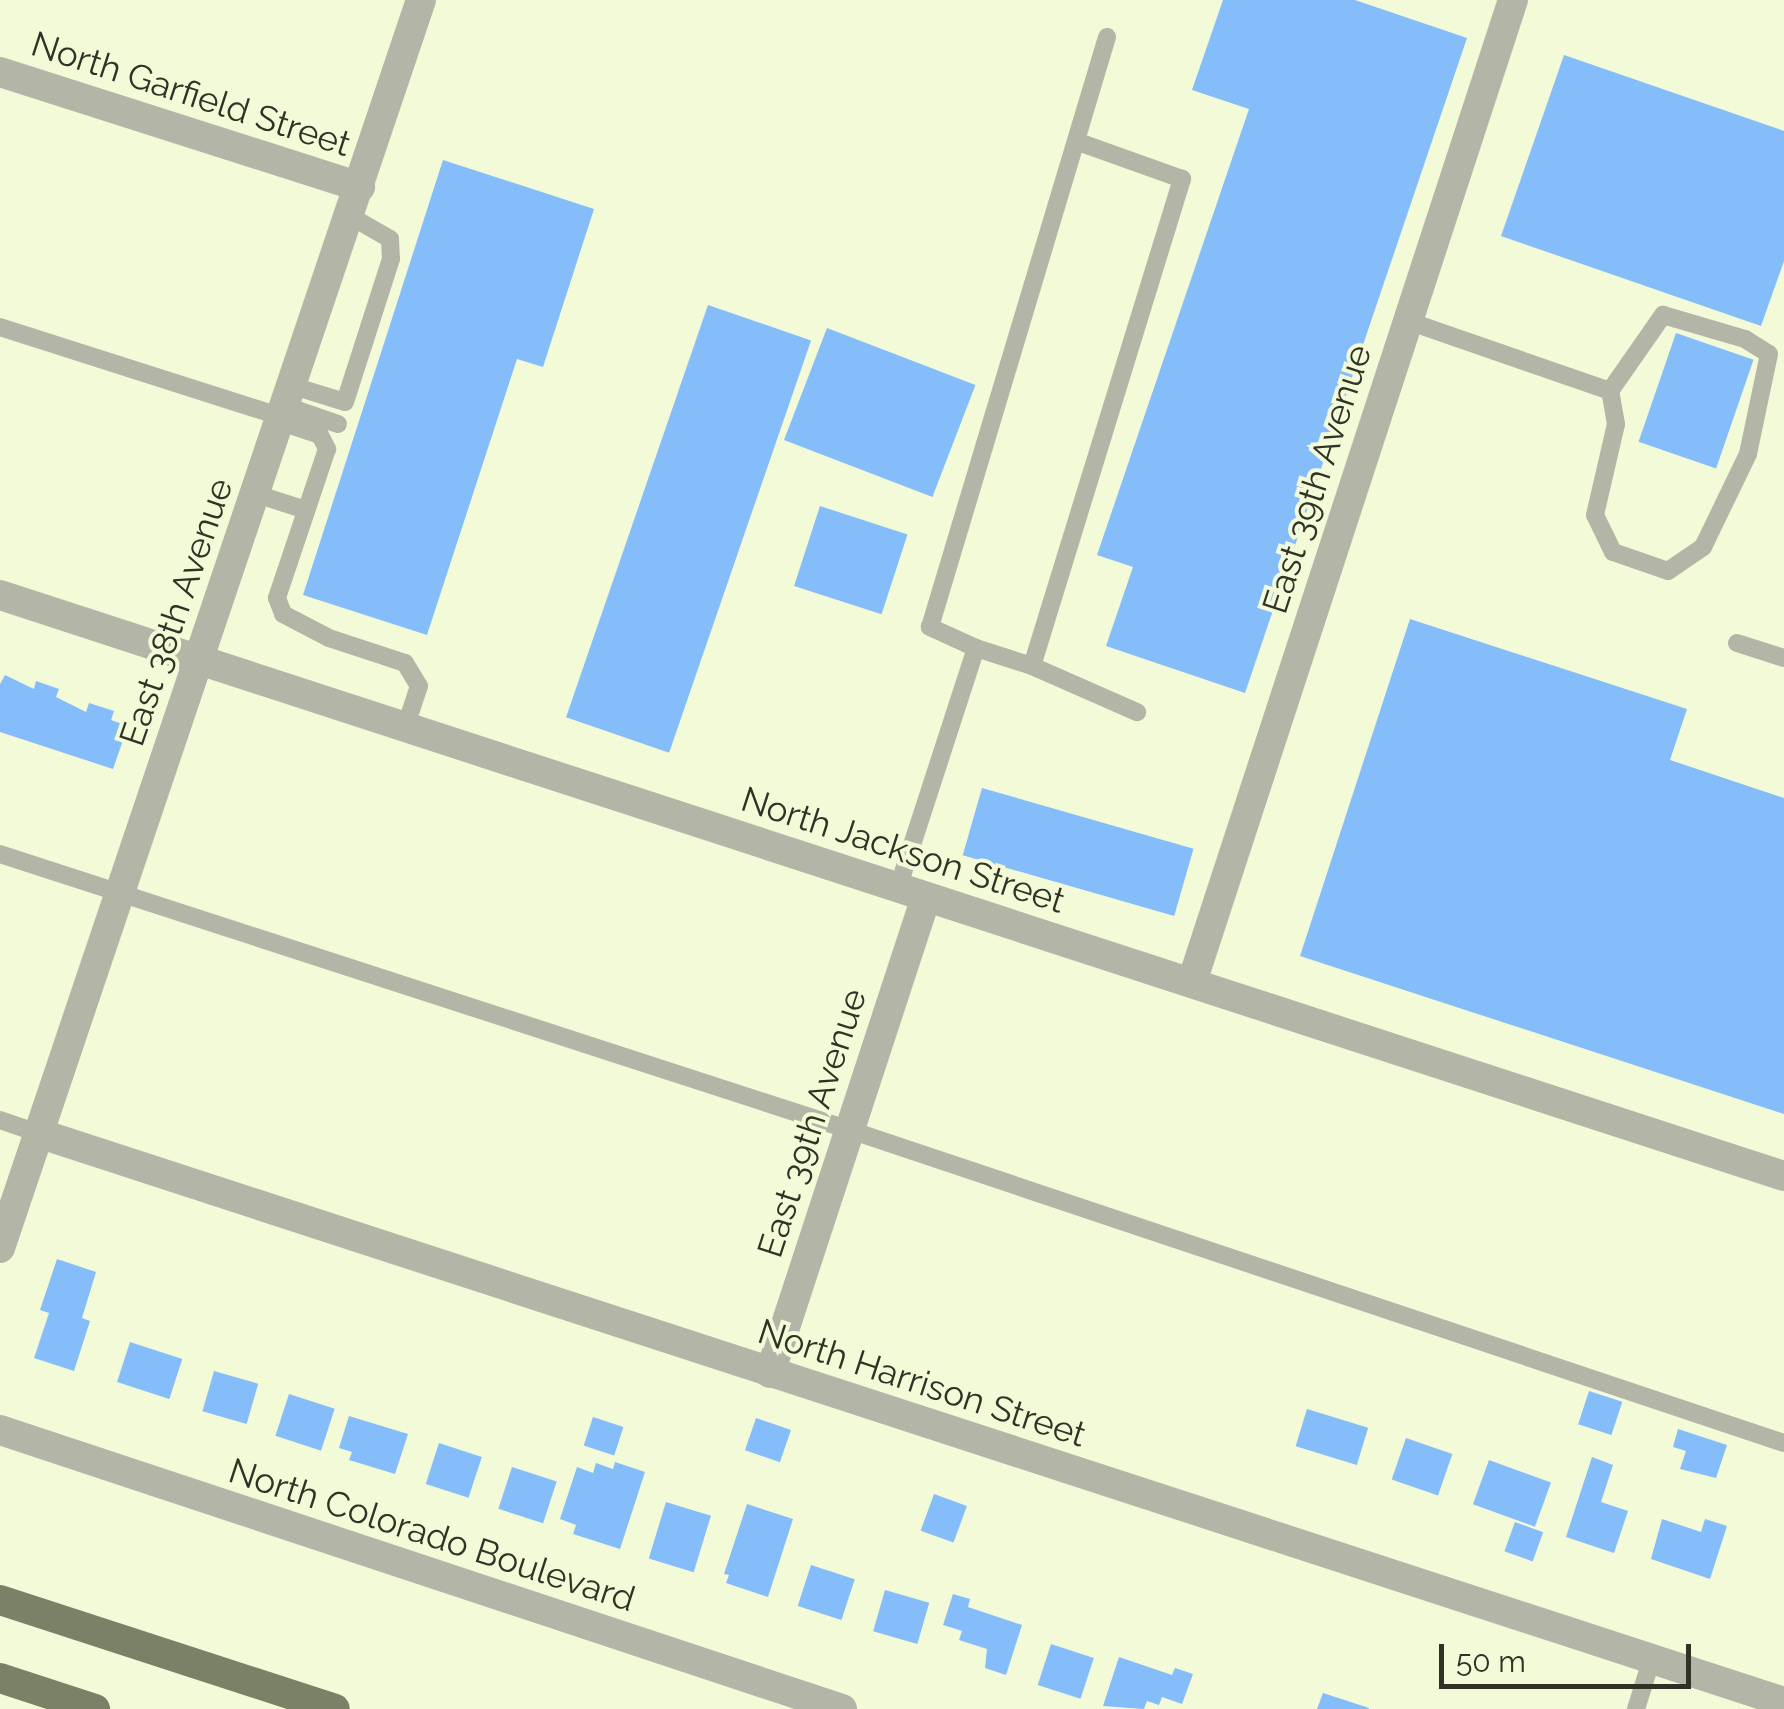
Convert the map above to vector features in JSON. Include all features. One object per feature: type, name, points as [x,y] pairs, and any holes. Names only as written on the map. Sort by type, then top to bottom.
[{"type":"main road","points":[[0,1600],[335,1709]]},
{"type":"main road","points":[[0,1678],[94,1709]]},
{"type":"street","name":"East 38th Avenue","points":[[0,1248],[422,0]]},
{"type":"street","name":"East 39th Avenue","points":[[1192,982],[1513,0]]},
{"type":"street","name":"North Garfield Street","points":[[0,72],[355,202]]},
{"type":"street","name":"North Jackson Street","points":[[0,595],[1784,1176]]},
{"type":"street","name":"East 39th Avenue","points":[[770,1372],[850,1130],[912,893]]},
{"type":"street","name":"North Harrison Street","points":[[38,1132],[1784,1702]]},
{"type":"street","name":"North Colorado Boulevard","points":[[0,1430],[842,1709]]},
{"type":"lane","points":[[1108,36],[930,627],[1137,712]]},
{"type":"lane","points":[[1032,666],[1182,180],[1078,142]]},
{"type":"lane","points":[[286,407],[345,402],[390,259],[390,239],[355,202]]},
{"type":"lane","points":[[1663,315],[1745,339],[1769,354],[1748,454],[1703,547],[1668,571],[1613,552],[1596,515],[1616,424],[1610,391],[1663,315]]},
{"type":"lane","points":[[1408,321],[1610,391]]},
{"type":"lane","points":[[0,327],[338,424]]},
{"type":"lane","points":[[286,407],[320,435],[327,449],[277,598],[283,614],[329,638],[404,664],[418,686],[406,728]]},
{"type":"lane","points":[[256,494],[306,510]]},
{"type":"lane","points":[[1737,643],[1784,658]]},
{"type":"lane","points":[[912,893],[976,648]]},
{"type":"lane","points":[[0,854],[850,1130],[1784,1443]]},
{"type":"lane","points":[[0,1120],[38,1132]]},
{"type":"lane","points":[[1636,1709],[1652,1661]]},
{"type":"building","points":[[1223,0],[1355,0],[1467,38],[1245,693],[1106,646],[1133,567],[1097,555],[1249,109],[1192,90]]},
{"type":"building","points":[[1564,55],[1784,131],[1784,261],[1761,326],[1501,236]]},
{"type":"building","points":[[443,160],[594,209],[543,367],[517,359],[427,635],[303,595]]},
{"type":"building","points":[[708,305],[811,340],[669,753],[566,717]]},
{"type":"building","points":[[827,328],[975,385],[932,497],[784,440]]},
{"type":"building","points":[[1676,333],[1754,360],[1716,468],[1639,442]]},
{"type":"building","points":[[820,506],[907,534],[882,614],[794,586]]},
{"type":"building","points":[[1410,619],[1687,709],[1670,760],[1784,798],[1784,1114],[1300,956]]},
{"type":"building","points":[[5,675],[34,689],[36,681],[59,689],[56,697],[86,712],[89,703],[114,711],[111,720],[128,726],[113,769],[0,732],[0,684]]},
{"type":"building","points":[[982,788],[1193,849],[1174,916],[963,855]]},
{"type":"building","points":[[57,1259],[96,1272],[82,1318],[90,1321],[74,1371],[34,1358],[49,1313],[40,1310]]},
{"type":"building","points":[[130,1342],[182,1359],[169,1399],[117,1382]]},
{"type":"building","points":[[214,1371],[258,1384],[247,1424],[202,1411]]},
{"type":"building","points":[[1589,1391],[1622,1402],[1611,1435],[1578,1424]]},
{"type":"building","points":[[289,1394],[335,1409],[321,1451],[275,1436]]},
{"type":"building","points":[[1307,1409],[1368,1428],[1357,1465],[1296,1446]]},
{"type":"building","points":[[349,1416],[408,1434],[395,1474],[349,1460],[352,1452],[339,1448]]},
{"type":"building","points":[[593,1417],[623,1427],[614,1455],[584,1446]]},
{"type":"building","points":[[756,1418],[791,1430],[780,1462],[745,1450]]},
{"type":"building","points":[[1678,1429],[1727,1445],[1716,1478],[1680,1469],[1686,1451],[1673,1447]]},
{"type":"building","points":[[1406,1438],[1452,1454],[1438,1496],[1392,1480]]},
{"type":"building","points":[[439,1443],[482,1457],[469,1498],[426,1484]]},
{"type":"building","points":[[1592,1457],[1613,1465],[1601,1502],[1628,1511],[1614,1553],[1566,1537]]},
{"type":"building","points":[[1489,1460],[1551,1483],[1535,1527],[1473,1504]]},
{"type":"building","points":[[615,1462],[645,1472],[620,1549],[573,1534],[576,1525],[560,1519],[577,1467],[593,1473],[596,1463],[613,1469]]},
{"type":"building","points":[[512,1467],[557,1482],[543,1523],[498,1509]]},
{"type":"building","points":[[934,1494],[967,1506],[954,1543],[921,1531]]},
{"type":"building","points":[[666,1502],[711,1516],[694,1572],[649,1558]]},
{"type":"building","points":[[747,1504],[793,1519],[768,1597],[726,1583],[729,1575],[724,1574]]},
{"type":"building","points":[[1662,1519],[1701,1532],[1705,1519],[1727,1526],[1710,1579],[1651,1559]]},
{"type":"building","points":[[1515,1522],[1543,1532],[1533,1561],[1504,1551]]},
{"type":"building","points":[[811,1565],[855,1579],[841,1620],[798,1606]]},
{"type":"building","points":[[885,1590],[929,1603],[917,1644],[873,1631]]},
{"type":"building","points":[[953,1594],[970,1599],[968,1607],[1022,1625],[1006,1675],[985,1668],[987,1649],[959,1640],[962,1631],[943,1625]]},
{"type":"building","points":[[1051,1644],[1094,1658],[1081,1699],[1038,1685]]},
{"type":"building","points":[[1119,1657],[1172,1675],[1175,1668],[1193,1674],[1182,1704],[1162,1697],[1159,1705],[1147,1701],[1144,1709],[1103,1706]]},
{"type":"building","points":[[1323,1693],[1369,1708],[1369,1709],[1317,1709]]}]
